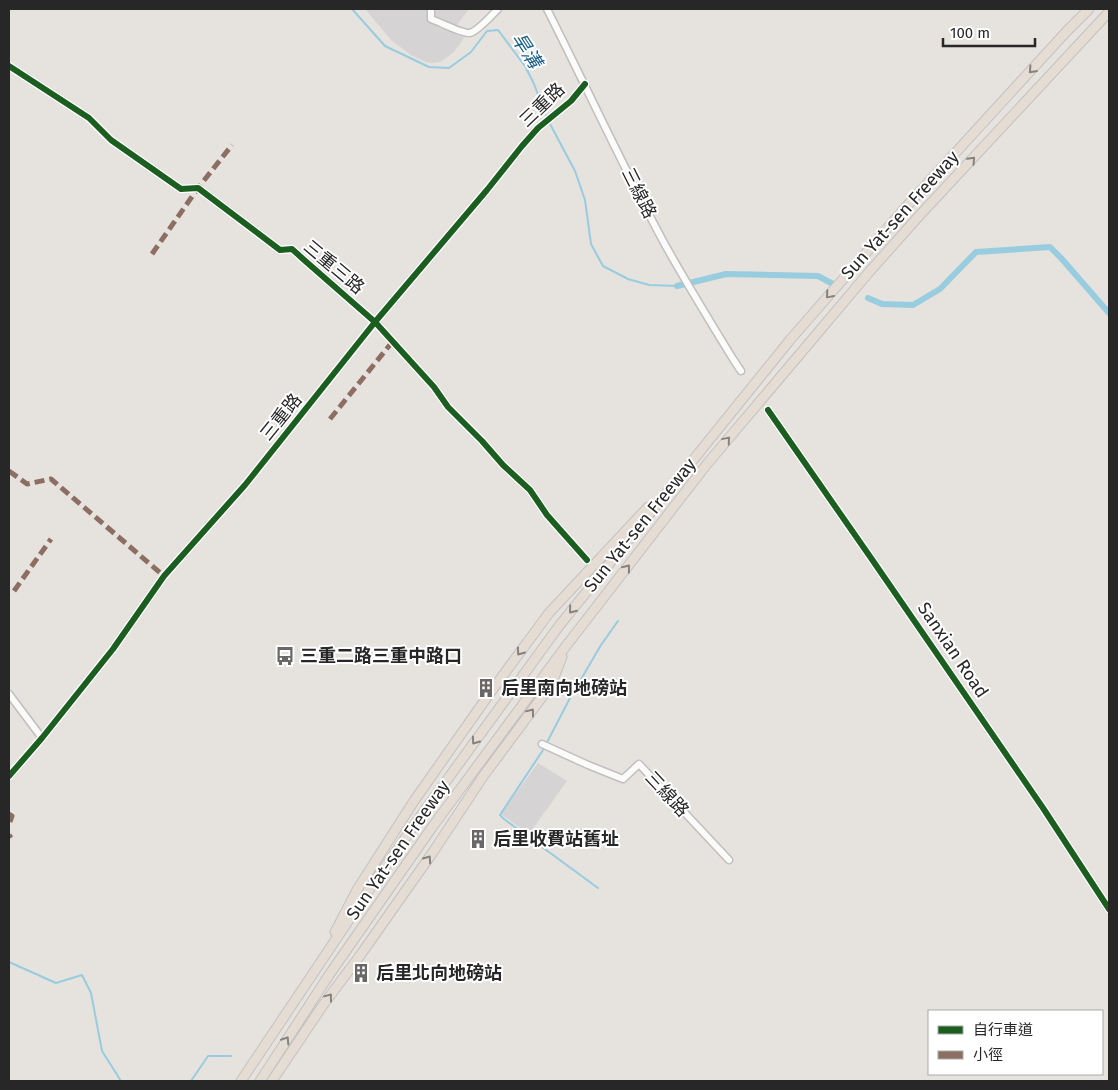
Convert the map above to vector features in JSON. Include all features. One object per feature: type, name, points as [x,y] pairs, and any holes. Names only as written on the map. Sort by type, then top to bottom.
[{"type":"highway","name":"Sun Yat-sen Freeway","points":[[242,1081],[415,824],[559,626],[790,340],[905,208],[1089,9]]},
{"type":"highway","name":"Sun Yat-sen Freeway","points":[[260,1081],[398,874],[566,646],[707,464],[870,271],[1109,12]]},
{"type":"highway","points":[[318,967],[357,890],[414,801],[549,613],[715,432]]},
{"type":"highway","points":[[272,1081],[323,1005],[428,860],[484,774],[551,685],[566,646]]},
{"type":"street","points":[[431,9],[431,19],[470,33],[482,26],[498,9]]},
{"type":"street","name":"三線路","points":[[547,9],[663,241],[741,371]]},
{"type":"street","name":"三重三路","points":[[9,66],[89,118],[111,140],[181,189],[198,188],[280,250],[292,249],[376,322],[434,387],[448,407],[503,465],[530,490],[547,515],[587,560]]},
{"type":"street","name":"三重路","points":[[9,776],[113,649],[164,576],[245,485],[376,322],[481,198],[522,146],[538,128],[571,101],[584,84]]},
{"type":"street","name":"Sanxian Road","points":[[768,410],[1082,865],[1109,909]]},
{"type":"street","points":[[9,694],[42,738]]},
{"type":"street","name":"三線路","points":[[542,744],[623,779],[639,764],[729,860]]},
{"type":"shaded area","points":[[365,9],[469,9],[453,30],[464,38],[454,52],[440,62],[429,63],[411,55],[391,40]]},
{"type":"shaded area","points":[[538,763],[567,781],[529,834],[501,814]]},
{"type":"waterway","name":"旱溝","points":[[352,9],[385,46],[429,67],[449,68],[471,52],[487,31],[498,30],[525,66],[547,118]]},
{"type":"waterway","name":"旱溝","points":[[549,122],[575,171],[585,200],[591,244],[603,266],[628,279],[649,285],[677,286]]},
{"type":"waterway","points":[[868,298],[882,304],[913,305],[940,289],[976,252],[1050,247],[1109,313]]},
{"type":"waterway","points":[[677,286],[726,274],[818,276],[833,284]]},
{"type":"waterway","points":[[598,888],[500,815],[543,750],[570,698],[601,645],[618,621]]},
{"type":"waterway","points":[[9,962],[56,983],[82,975],[91,993],[102,1051],[121,1081]]},
{"type":"waterway","points":[[191,1081],[208,1056],[231,1056]]},
{"type":"marked path","points":[[152,254],[198,188],[232,145]]},
{"type":"marked path","points":[[330,419],[393,341]]},
{"type":"marked path","points":[[9,471],[27,484],[51,479],[164,576]]},
{"type":"marked path","points":[[14,591],[51,539]]},
{"type":"marked path","points":[[9,814],[12,816],[9,825]]},
{"type":"cycle path","points":[[9,66],[89,118],[111,140],[181,189],[198,188],[280,250],[292,249],[375,322],[434,387],[448,407],[503,465],[530,490],[547,515],[587,560]]},
{"type":"cycle path","points":[[9,776],[113,649],[164,576],[245,485],[375,322],[522,146],[538,128],[571,101],[585,84]]},
{"type":"cycle path","points":[[768,410],[1043,808],[1109,909]]},
{"type":"place","name":"三重二路三重中路口","points":[[285,656]]},
{"type":"place","name":"后里南向地磅站","points":[[486,688]]},
{"type":"place","name":"后里收費站舊址","points":[[478,839]]},
{"type":"place","name":"后里北向地磅站","points":[[361,973]]}]
